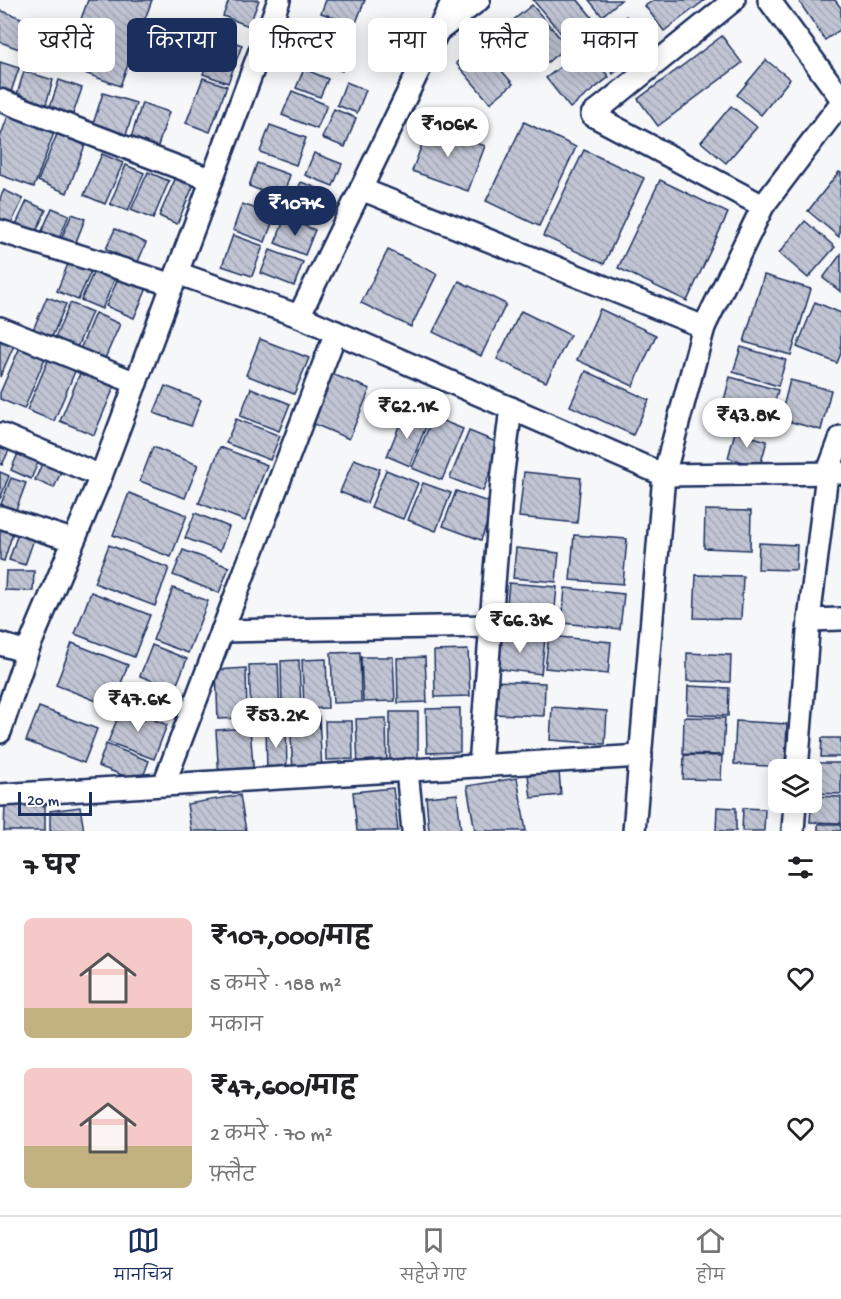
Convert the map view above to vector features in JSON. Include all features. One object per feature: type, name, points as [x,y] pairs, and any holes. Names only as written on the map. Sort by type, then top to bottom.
[{"type":"street","points":[[0,732],[27,652],[72,540],[101,476],[279,0]]},
{"type":"street","points":[[443,18],[453,0]]},
{"type":"street","points":[[447,24],[479,0]]},
{"type":"street","points":[[734,0],[592,116],[763,206]]},
{"type":"street","points":[[769,0],[841,98]]},
{"type":"street","points":[[298,316],[416,72]]},
{"type":"street","points":[[0,100],[212,180]]},
{"type":"street","points":[[634,831],[664,475],[704,327],[763,206],[841,103]]},
{"type":"street","points":[[360,189],[704,327]]},
{"type":"street","points":[[0,231],[175,279],[298,316],[664,475],[834,474]]},
{"type":"street","points":[[0,328],[136,383]]},
{"type":"street","points":[[164,784],[336,332]]},
{"type":"street","points":[[480,766],[502,480],[511,408]]},
{"type":"street","points":[[0,434],[101,476]]},
{"type":"street","points":[[798,759],[809,620],[841,437]]},
{"type":"street","points":[[0,517],[72,540]]},
{"type":"street","points":[[809,620],[841,619]]},
{"type":"street","points":[[222,632],[492,626]]},
{"type":"street","points":[[0,644],[27,652]]},
{"type":"street","points":[[0,795],[641,756]]},
{"type":"street","points":[[407,770],[413,831]]},
{"type":"street","points":[[793,831],[794,813]]},
{"type":"building","points":[[88,0],[152,0],[145,18],[127,18],[127,67],[120,86],[82,72],[115,72],[115,18],[81,18]]},
{"type":"building","points":[[229,0],[259,0],[252,18],[249,18],[249,26],[237,21],[237,18],[223,16]]},
{"type":"building","points":[[326,0],[365,0],[356,22],[356,18],[335,18],[321,13]]},
{"type":"building","points":[[533,0],[578,0],[593,18],[561,18],[561,33]]},
{"type":"building","points":[[589,0],[621,0],[602,16]]},
{"type":"building","points":[[654,0],[705,0],[664,31],[658,23],[658,18],[654,18],[645,6]]},
{"type":"building","points":[[798,0],[835,0],[841,8],[841,29],[825,40]]},
{"type":"building","points":[[532,5],[543,18],[516,18]]},
{"type":"building","points":[[0,10],[21,18],[18,18],[18,49],[0,42]]},
{"type":"building","points":[[549,25],[561,39],[561,51],[549,61]]},
{"type":"building","points":[[722,36],[742,63],[658,126],[638,99]]},
{"type":"building","points":[[237,43],[242,45],[237,59]]},
{"type":"building","points":[[766,60],[790,79],[761,115],[737,95]]},
{"type":"building","points":[[0,62],[18,68],[18,71],[9,98],[0,95]]},
{"type":"building","points":[[561,66],[561,72],[605,72],[609,77],[570,108],[546,78]]},
{"type":"building","points":[[24,72],[53,80],[45,108],[16,98]]},
{"type":"building","points":[[204,72],[232,72],[228,83],[203,74]]},
{"type":"building","points":[[303,72],[311,72],[328,79],[320,97],[296,88]]},
{"type":"building","points":[[464,72],[503,72],[513,84],[490,103]]},
{"type":"building","points":[[203,78],[227,86],[210,132],[186,123]]},
{"type":"building","points":[[59,80],[82,88],[73,114],[50,107]]},
{"type":"building","points":[[346,82],[366,90],[357,113],[337,105]]},
{"type":"building","points":[[292,91],[327,105],[317,129],[282,115]]},
{"type":"building","points":[[103,93],[136,103],[126,135],[93,124]]},
{"type":"building","points":[[142,103],[169,112],[157,149],[130,141]]},
{"type":"building","points":[[731,106],[757,127],[726,163],[701,142]]},
{"type":"building","points":[[334,109],[356,118],[345,147],[322,138]]},
{"type":"building","points":[[9,113],[55,130],[34,187],[0,175],[0,138]]},
{"type":"building","points":[[524,122],[576,147],[539,226],[486,201]]},
{"type":"building","points":[[270,125],[306,138],[296,165],[260,152]]},
{"type":"building","points":[[429,126],[485,146],[468,191],[412,171]]},
{"type":"building","points":[[57,134],[85,145],[67,193],[38,181]]},
{"type":"building","points":[[584,150],[644,178],[604,264],[543,236]]},
{"type":"building","points":[[314,153],[342,164],[333,186],[305,175]]},
{"type":"building","points":[[102,154],[123,163],[105,204],[84,195]]},
{"type":"building","points":[[257,163],[290,175],[282,199],[249,186]]},
{"type":"building","points":[[126,165],[144,173],[128,211],[110,204]]},
{"type":"building","points":[[148,172],[169,181],[153,219],[131,210]]},
{"type":"building","points":[[839,172],[841,173],[839,237],[808,211]]},
{"type":"building","points":[[176,177],[194,184],[177,224],[159,216]]},
{"type":"building","points":[[660,180],[728,213],[687,301],[618,268]]},
{"type":"building","points":[[301,182],[330,193],[320,217],[291,206]]},
{"type":"building","points":[[4,190],[23,199],[8,230],[0,226],[0,198]]},
{"type":"building","points":[[27,201],[46,210],[32,240],[13,231]]},
{"type":"building","points":[[242,204],[275,215],[265,242],[233,230]]},
{"type":"building","points":[[52,208],[69,215],[56,246],[39,238]]},
{"type":"building","points":[[72,214],[85,219],[72,252],[58,246]]},
{"type":"building","points":[[285,218],[315,230],[305,255],[275,243]]},
{"type":"building","points":[[805,221],[835,247],[808,278],[779,253]]},
{"type":"building","points":[[115,229],[146,243],[137,264],[106,249]]},
{"type":"building","points":[[233,235],[263,246],[252,276],[222,266]]},
{"type":"building","points":[[270,250],[303,262],[294,286],[261,273]]},
{"type":"building","points":[[388,250],[437,274],[411,327],[361,303]]},
{"type":"building","points":[[841,254],[841,292],[823,278]]},
{"type":"building","points":[[70,259],[92,269],[78,300],[57,291]]},
{"type":"building","points":[[95,269],[115,278],[102,309],[81,300]]},
{"type":"building","points":[[120,274],[148,286],[134,318],[106,306]]},
{"type":"building","points":[[764,275],[811,289],[791,355],[744,342]]},
{"type":"building","points":[[459,281],[506,304],[481,356],[433,332]]},
{"type":"building","points":[[47,297],[66,304],[49,344],[30,337]]},
{"type":"building","points":[[815,302],[841,313],[841,353],[837,363],[797,347]]},
{"type":"building","points":[[70,303],[92,312],[75,352],[53,343]]},
{"type":"building","points":[[600,309],[656,335],[633,386],[577,360]]},
{"type":"building","points":[[521,311],[570,335],[546,382],[497,359]]},
{"type":"building","points":[[95,313],[120,324],[103,363],[79,352]]},
{"type":"building","points":[[0,337],[15,343],[0,377]]},
{"type":"building","points":[[260,339],[309,358],[294,394],[246,375]]},
{"type":"building","points":[[20,347],[45,358],[24,409],[0,399],[0,393]]},
{"type":"building","points":[[741,347],[786,360],[778,386],[733,372]]},
{"type":"building","points":[[49,358],[76,369],[54,421],[27,410]]},
{"type":"building","points":[[81,371],[115,385],[94,435],[60,421]]},
{"type":"building","points":[[586,371],[649,400],[633,435],[570,406]]},
{"type":"building","points":[[332,374],[370,389],[349,439],[312,423]]},
{"type":"building","points":[[730,377],[778,390],[767,432],[719,420]]},
{"type":"building","points":[[790,380],[831,390],[821,430],[780,419]]},
{"type":"building","points":[[165,386],[201,400],[191,426],[154,413]]},
{"type":"building","points":[[251,388],[290,404],[279,431],[240,416]]},
{"type":"building","points":[[404,414],[427,424],[410,466],[387,456]]},
{"type":"building","points":[[433,417],[463,429],[442,480],[412,468]]},
{"type":"building","points":[[236,419],[280,436],[270,460],[226,443]]},
{"type":"building","points":[[469,431],[501,444],[483,491],[450,478]]},
{"type":"building","points":[[735,432],[767,441],[760,466],[728,458]]},
{"type":"building","points":[[0,439],[12,444],[2,465],[0,464]]},
{"type":"building","points":[[153,447],[198,465],[185,498],[140,481]]},
{"type":"building","points":[[220,447],[267,465],[245,521],[199,503]]},
{"type":"building","points":[[19,451],[39,460],[31,479],[11,470]]},
{"type":"building","points":[[44,459],[63,467],[54,488],[35,480]]},
{"type":"building","points":[[354,459],[380,469],[367,503],[340,492]]},
{"type":"building","points":[[386,470],[418,483],[403,519],[371,507]]},
{"type":"building","points":[[0,472],[9,476],[0,499]]},
{"type":"building","points":[[524,472],[581,478],[577,523],[519,517]]},
{"type":"building","points":[[11,478],[26,483],[16,510],[1,504]]},
{"type":"building","points":[[423,483],[451,493],[436,531],[408,520]]},
{"type":"building","points":[[456,491],[494,504],[481,540],[443,526]]},
{"type":"building","points":[[129,493],[187,515],[171,557],[113,535]]},
{"type":"building","points":[[705,510],[751,511],[750,550],[704,548]]},
{"type":"building","points":[[195,513],[229,527],[220,551],[185,538]]},
{"type":"building","points":[[0,525],[14,529],[4,561],[0,560]]},
{"type":"building","points":[[19,530],[35,536],[25,565],[9,560]]},
{"type":"building","points":[[574,535],[627,539],[623,584],[570,580]]},
{"type":"building","points":[[759,543],[797,545],[796,570],[758,569]]},
{"type":"building","points":[[109,545],[169,568],[155,606],[94,583]]},
{"type":"building","points":[[516,548],[559,553],[556,582],[513,578]]},
{"type":"building","points":[[183,550],[229,567],[219,593],[173,575]]},
{"type":"building","points":[[6,571],[34,571],[33,591],[5,590]]},
{"type":"building","points":[[696,575],[743,576],[741,619],[694,618]]},
{"type":"building","points":[[509,583],[557,587],[554,618],[506,614]]},
{"type":"building","points":[[173,588],[208,601],[188,653],[153,640]]},
{"type":"building","points":[[565,588],[624,594],[620,629],[562,623]]},
{"type":"building","points":[[91,592],[150,615],[134,657],[75,634]]},
{"type":"building","points":[[499,633],[545,639],[541,674],[494,668]]},
{"type":"building","points":[[549,636],[611,642],[608,674],[545,668]]},
{"type":"building","points":[[72,643],[128,665],[112,707],[56,685]]},
{"type":"building","points":[[152,645],[187,659],[175,689],[140,676]]},
{"type":"building","points":[[468,650],[470,696],[435,697],[434,651]]},
{"type":"building","points":[[360,652],[361,702],[333,703],[331,653]]},
{"type":"building","points":[[687,653],[731,655],[730,682],[687,681]]},
{"type":"building","points":[[361,657],[393,657],[395,701],[363,702]]},
{"type":"building","points":[[425,657],[427,702],[398,703],[397,658]]},
{"type":"building","points":[[326,659],[328,708],[304,709],[302,660]]},
{"type":"building","points":[[299,660],[301,710],[282,710],[281,661]]},
{"type":"building","points":[[278,664],[280,715],[251,716],[249,665]]},
{"type":"building","points":[[246,668],[247,718],[218,719],[216,670]]},
{"type":"building","points":[[494,681],[545,683],[544,716],[493,714]]},
{"type":"building","points":[[688,686],[729,688],[728,716],[687,714]]},
{"type":"building","points":[[39,707],[97,729],[84,763],[26,741]]},
{"type":"building","points":[[122,707],[167,725],[154,759],[108,742]]},
{"type":"building","points":[[552,707],[607,711],[605,744],[550,740]]},
{"type":"building","points":[[460,708],[460,752],[427,753],[426,709]]},
{"type":"building","points":[[390,712],[418,712],[418,762],[390,762]]},
{"type":"building","points":[[319,717],[322,770],[293,772],[290,718]]},
{"type":"building","points":[[684,717],[725,718],[723,755],[683,754]]},
{"type":"building","points":[[386,718],[387,767],[358,768],[356,719]]},
{"type":"building","points":[[325,721],[352,721],[353,759],[326,760]]},
{"type":"building","points":[[736,721],[787,724],[785,759],[768,759],[768,766],[734,764]]},
{"type":"building","points":[[266,725],[286,725],[287,772],[267,773]]},
{"type":"building","points":[[250,728],[254,777],[219,779],[216,730]]},
{"type":"building","points":[[822,738],[841,738],[841,757],[821,757]]},
{"type":"building","points":[[106,744],[149,761],[141,782],[98,766]]},
{"type":"building","points":[[684,755],[722,756],[721,780],[683,779]]},
{"type":"building","points":[[822,763],[841,763],[841,794],[822,793]]},
{"type":"building","points":[[559,772],[561,795],[531,798],[528,775]]},
{"type":"building","points":[[517,778],[526,831],[475,831],[467,786]]},
{"type":"building","points":[[393,788],[398,831],[357,831],[353,792]]},
{"type":"building","points":[[457,794],[461,831],[429,831],[426,797]]},
{"type":"building","points":[[240,795],[246,831],[191,831],[187,804]]},
{"type":"building","points":[[822,796],[841,797],[841,823],[810,822],[811,813],[822,813]]},
{"type":"building","points":[[5,805],[45,806],[45,831],[4,831]]},
{"type":"building","points":[[80,807],[84,831],[50,831],[50,811]]},
{"type":"building","points":[[717,807],[736,808],[736,831],[716,831]]},
{"type":"building","points":[[743,808],[765,809],[764,831],[742,831]]},
{"type":"building","points":[[818,824],[841,824],[841,831],[818,831]]}]
